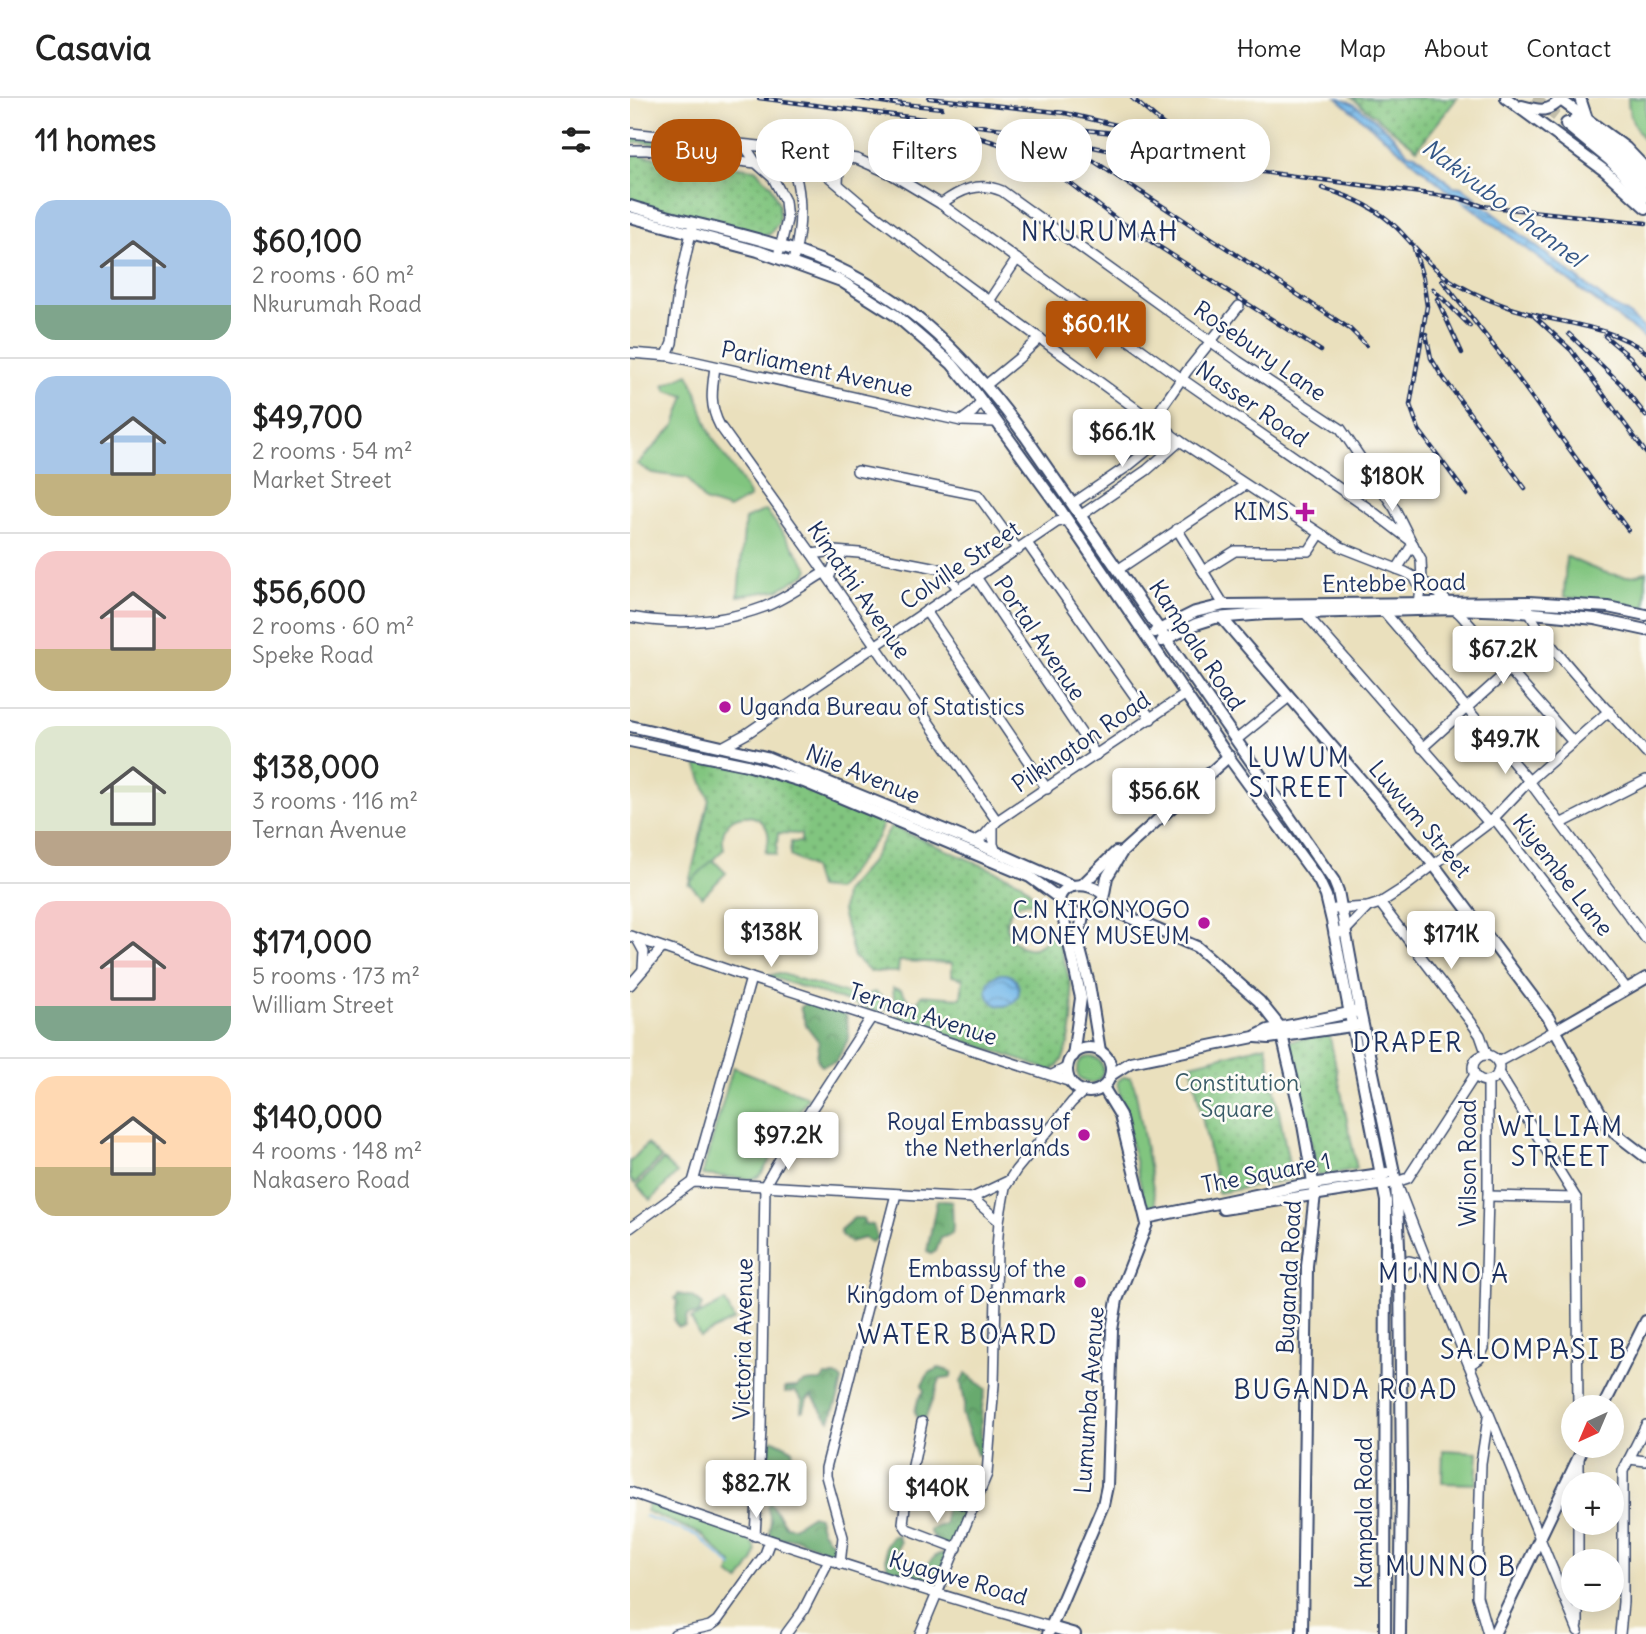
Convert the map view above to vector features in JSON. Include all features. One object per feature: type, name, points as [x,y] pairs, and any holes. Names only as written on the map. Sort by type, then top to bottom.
[{"type":"highway","points":[[1646,181],[1617,152],[1569,120],[1646,196]]},
{"type":"main road","points":[[1580,98],[1587,119]]},
{"type":"main road","points":[[1553,133],[1547,111],[1558,99],[1626,148],[1646,169]]},
{"type":"main road","points":[[1509,100],[1534,110],[1547,111]]},
{"type":"main road","points":[[1509,100],[1605,172],[1646,208]]},
{"type":"main road","points":[[630,206],[692,229]]},
{"type":"main road","points":[[630,217],[692,229],[779,252]]},
{"type":"main road","name":"Kampala Road","points":[[779,252],[796,250],[860,277],[894,299],[941,340],[986,385],[1119,569],[1329,872],[1338,891],[1334,935],[1357,1025],[1389,1178],[1400,1268],[1400,1634]]},
{"type":"main road","name":"Kampala Road","points":[[779,252],[793,263],[849,285],[895,315],[952,364],[982,401],[1227,754],[1319,881],[1346,930],[1354,1012]]},
{"type":"main road","name":"Entebbe Road","points":[[1151,642],[1195,612],[1224,605],[1381,608],[1419,602],[1529,607],[1591,605],[1646,615]]},
{"type":"main road","name":"Entebbe Road","points":[[1164,634],[1222,618],[1451,605]]},
{"type":"main road","name":"Entebbe Road","points":[[1529,607],[1646,630]]},
{"type":"main road","points":[[1616,623],[1619,609]]},
{"type":"main road","name":"Luwum Street","points":[[1222,618],[1434,865],[1556,1030],[1605,1121],[1616,1134],[1646,1157]]},
{"type":"main road","name":"Nile Avenue","points":[[630,726],[766,757],[1078,885]]},
{"type":"main road","name":"Nile Avenue","points":[[630,741],[747,765],[804,782],[1030,877],[1042,884],[1060,903]]},
{"type":"main road","points":[[1227,754],[1078,885],[1065,890],[1060,903],[1081,998],[1073,1056],[1068,1067],[1077,1087],[1093,1092],[1103,1087],[1111,1075],[1131,1062],[1254,1037],[1268,1030],[1357,1025]]},
{"type":"main road","points":[[1060,903],[1071,913],[1083,915],[1093,911],[1102,899],[1107,877],[1122,852],[1227,754]]},
{"type":"main road","points":[[1078,885],[1097,888],[1102,899]]},
{"type":"main road","name":"Buganda Road","points":[[1102,899],[1197,947],[1259,1001],[1281,1031],[1315,1189],[1307,1266],[1302,1634]]},
{"type":"main road","points":[[1083,915],[1077,938],[1102,1053],[1110,1064],[1111,1075]]},
{"type":"main road","points":[[1556,1030],[1646,978]]},
{"type":"main road","points":[[1281,1031],[1354,1012]]},
{"type":"main road","points":[[1073,1056],[1088,1048],[1131,1062]]},
{"type":"main road","points":[[1103,1087],[1120,1115],[1146,1221]]},
{"type":"main road","name":"Kampala Road","points":[[1385,1634],[1389,1178]]},
{"type":"main road","name":"The Square 1","points":[[1146,1221],[1389,1178]]},
{"type":"main road","name":"Lumumba Avenue","points":[[1049,1630],[1103,1505],[1107,1486],[1112,1330],[1117,1300],[1146,1221]]},
{"type":"main road","points":[[1609,1395],[1646,1321]]},
{"type":"main road","points":[[1494,1634],[1576,1458]]},
{"type":"main road","points":[[1386,1482],[1395,1475],[1402,1483]]},
{"type":"main road","name":"Kyagwe Road","points":[[1049,1630],[1075,1634]]},
{"type":"street","name":"Nasser Road","points":[[630,134],[644,133],[756,147]]},
{"type":"street","points":[[745,146],[756,163]]},
{"type":"street","points":[[630,150],[756,163]]},
{"type":"street","name":"Nasser Road","points":[[854,159],[891,174],[941,204],[1182,379],[1372,510],[1412,542]]},
{"type":"street","points":[[775,182],[785,201],[787,220],[779,252]]},
{"type":"street","points":[[793,263],[801,215],[795,182]]},
{"type":"street","points":[[838,183],[989,301],[1180,441],[1320,534],[1353,553],[1416,578],[1451,605],[1573,742]]},
{"type":"street","name":"Rosebury Lane","points":[[941,204],[952,196],[976,187],[987,186],[1002,191],[1211,342],[1341,429],[1395,509],[1412,542]]},
{"type":"street","points":[[672,356],[678,292],[692,229]]},
{"type":"street","points":[[989,301],[1017,259]]},
{"type":"street","points":[[1153,420],[1239,306]]},
{"type":"street","points":[[986,385],[1040,338]]},
{"type":"street","name":"Parliament Avenue","points":[[630,353],[672,356],[961,421],[996,422]]},
{"type":"street","name":"Kimathi Avenue","points":[[715,367],[711,396],[716,419],[813,554],[995,824],[993,844],[996,852]]},
{"type":"street","points":[[961,421],[982,401]]},
{"type":"street","points":[[1072,504],[1128,466],[1170,432]]},
{"type":"street","points":[[1080,516],[1136,477],[1180,441]]},
{"type":"street","points":[[1128,466],[1136,477]]},
{"type":"street","points":[[857,471],[978,495],[1018,550]]},
{"type":"street","points":[[1119,569],[1245,485]]},
{"type":"street","points":[[1372,510],[1378,507],[1382,492]]},
{"type":"street","name":"Colville Street","points":[[724,746],[747,734],[1062,518]]},
{"type":"street","points":[[1177,529],[1224,605]]},
{"type":"street","points":[[1202,571],[1235,551],[1309,551],[1320,534]]},
{"type":"street","points":[[1397,569],[1412,542]]},
{"type":"street","points":[[1412,542],[1421,559],[1416,578],[1421,591],[1419,602]]},
{"type":"street","points":[[1027,543],[1151,719]]},
{"type":"street","name":"Portal Avenue","points":[[813,554],[834,551],[859,553],[937,568],[948,576],[958,589]]},
{"type":"street","points":[[630,617],[679,622],[730,616],[769,605],[827,575],[837,558],[844,553]]},
{"type":"street","name":"Portal Avenue","points":[[976,577],[1097,755]]},
{"type":"street","points":[[1529,607],[1546,639],[1646,753]]},
{"type":"street","points":[[1381,608],[1529,781],[1646,939]]},
{"type":"street","points":[[926,611],[1047,789]]},
{"type":"street","name":"Kiyembe Lane","points":[[1305,613],[1422,748],[1492,820],[1626,988]]},
{"type":"street","points":[[1422,748],[1509,670]]},
{"type":"street","name":"Pilkington Road","points":[[995,824],[1186,694]]},
{"type":"street","points":[[1236,740],[1289,697]]},
{"type":"street","points":[[1335,908],[1368,907],[1380,903],[1434,865],[1492,820],[1529,781],[1609,711]]},
{"type":"street","points":[[743,751],[747,734]]},
{"type":"street","points":[[1562,823],[1646,780]]},
{"type":"street","points":[[974,842],[995,824]]},
{"type":"street","points":[[1380,903],[1471,1021],[1480,1035],[1487,1055],[1498,1067],[1576,1198],[1578,1395]]},
{"type":"street","points":[[1334,935],[1346,930],[1368,907]]},
{"type":"street","points":[[633,937],[645,952],[643,970]]},
{"type":"street","name":"Ternan Avenue","points":[[633,937],[871,1018],[1052,1075],[1077,1087]]},
{"type":"street","points":[[630,985],[662,948]]},
{"type":"street","points":[[694,1182],[751,978]]},
{"type":"street","points":[[765,1185],[871,1018]]},
{"type":"street","points":[[1475,1075],[1481,1080],[1494,1078],[1498,1067],[1556,1030]]},
{"type":"street","points":[[1487,1055],[1476,1060],[1475,1075],[1408,1178],[1389,1178],[1434,1280],[1578,1632]]},
{"type":"street","points":[[1052,1075],[1068,1067]]},
{"type":"street","name":"Wilson Road","points":[[1469,1365],[1479,1359],[1484,1349],[1488,1081]]},
{"type":"street","points":[[630,1228],[694,1182],[972,1198],[1008,1181],[1072,1102],[1077,1087]]},
{"type":"street","points":[[920,1634],[987,1474],[993,1423],[999,1221],[1008,1181]]},
{"type":"street","name":"Victoria Avenue","points":[[755,1536],[761,1429],[765,1185]]},
{"type":"street","points":[[840,1564],[843,1537],[826,1468],[896,1194]]},
{"type":"street","points":[[1488,1196],[1576,1198]]},
{"type":"street","points":[[972,1198],[999,1221]]},
{"type":"street","points":[[1386,1282],[1409,1261],[1414,1261],[1434,1280]]},
{"type":"street","points":[[1488,1634],[1477,1596],[1481,1463],[1489,1415]]},
{"type":"street","points":[[922,1422],[909,1485],[974,1508]]},
{"type":"street","points":[[1619,1634],[1623,1602],[1623,1471],[1646,1425]]},
{"type":"street","points":[[1629,1459],[1643,1461]]},
{"type":"street","name":"Kyagwe Road","points":[[630,1492],[770,1541],[1049,1630]]},
{"type":"street","points":[[905,1507],[903,1523],[907,1529],[957,1548]]},
{"type":"street","points":[[683,1634],[710,1626],[717,1620],[765,1554],[770,1541]]},
{"type":"street","points":[[786,1634],[803,1611],[829,1560]]},
{"type":"street","points":[[1578,1612],[1578,1632]]},
{"type":"green space","points":[[1352,98],[1457,98],[1417,149]]},
{"type":"green space","points":[[1628,98],[1646,98],[1646,142],[1632,122]]},
{"type":"green space","points":[[630,137],[651,139],[651,144],[630,144]]},
{"type":"green space","points":[[630,154],[651,157],[651,182],[742,182],[742,167],[755,169],[756,182],[768,182],[771,185],[779,204],[779,222],[770,234],[762,236],[630,201]]},
{"type":"green space","points":[[688,374],[712,436],[750,497],[729,509],[704,501],[688,478],[652,473],[637,464],[675,425],[685,396],[667,391],[664,385]]},
{"type":"green space","points":[[766,510],[809,569],[807,573],[778,590],[738,596],[745,519]]},
{"type":"green space","points":[[1566,556],[1605,573],[1627,576],[1646,571],[1646,608],[1564,597]]},
{"type":"green space","points":[[695,761],[763,771],[815,789],[884,822],[877,838],[836,890],[818,888],[812,868],[790,856],[791,842],[801,842],[801,834],[778,833],[776,855],[765,852],[769,837],[765,826],[758,819],[748,816],[737,817],[729,823],[723,834],[724,849],[689,883],[709,799]]},
{"type":"green space","points":[[891,826],[1021,882],[1039,902],[1018,905],[1010,912],[1007,921],[1012,938],[1027,948],[1036,947],[1045,941],[1053,927],[1063,956],[1073,1013],[1063,1059],[1052,1071],[901,1019],[893,988],[901,990],[909,1001],[918,1002],[921,995],[961,998],[963,979],[952,976],[952,963],[899,961],[898,972],[870,972],[854,957],[842,912],[844,892],[870,863]]},
{"type":"green space","points":[[712,859],[726,873],[702,897],[689,883]]},
{"type":"green space","points":[[779,973],[860,998],[875,992],[888,1001],[888,1008],[879,1012],[768,976]]},
{"type":"green space","points":[[809,1000],[846,1015],[849,1038],[836,1062],[821,1066],[817,1058],[819,1042],[806,1025],[800,1008]]},
{"type":"green space","points":[[1329,1033],[1357,1169],[1318,1176],[1289,1041]]},
{"type":"green space","name":"Constitution Square","points":[[1266,1045],[1292,1179],[1218,1193],[1191,1064]]},
{"type":"green space","points":[[1090,1057],[1099,1061],[1103,1070],[1099,1079],[1090,1083],[1081,1079],[1077,1070],[1081,1061]]},
{"type":"green space","points":[[733,1067],[808,1097],[762,1173],[751,1179],[702,1175]]},
{"type":"green space","points":[[1123,1077],[1130,1077],[1135,1088],[1156,1205],[1146,1209],[1117,1082]]},
{"type":"green space","points":[[647,1144],[661,1158],[635,1184],[630,1179],[630,1162]]},
{"type":"green space","points":[[663,1160],[677,1173],[651,1200],[637,1186]]},
{"type":"green space","points":[[937,1200],[952,1202],[953,1226],[952,1234],[941,1238],[936,1251],[931,1254],[927,1251]]},
{"type":"green space","points":[[854,1218],[863,1218],[865,1224],[873,1225],[877,1238],[871,1242],[864,1238],[850,1242],[841,1235],[840,1230]]},
{"type":"green space","points":[[678,1294],[693,1297],[702,1304],[699,1314],[687,1315],[685,1326],[678,1327],[674,1321],[677,1301],[675,1298]]},
{"type":"green space","points":[[725,1301],[734,1320],[700,1337],[691,1319]]},
{"type":"green space","points":[[939,1368],[952,1372],[950,1378],[940,1379],[926,1417],[919,1421],[915,1412],[924,1391],[922,1385],[929,1373]]},
{"type":"green space","points":[[966,1373],[986,1389],[981,1413],[982,1453],[977,1455],[962,1414],[965,1404],[961,1382]]},
{"type":"green space","points":[[825,1376],[837,1376],[842,1380],[830,1420],[812,1396],[807,1399],[804,1410],[801,1411],[802,1400],[795,1391],[785,1393],[785,1388],[821,1381]]},
{"type":"green space","points":[[772,1439],[792,1449],[794,1460],[784,1461],[781,1483],[769,1480],[765,1471],[770,1455],[767,1444]]},
{"type":"green space","points":[[1443,1450],[1478,1452],[1476,1484],[1442,1483]]},
{"type":"green space","points":[[957,1499],[964,1509],[961,1526],[949,1551],[941,1546],[930,1533],[930,1529],[945,1524],[945,1510]]},
{"type":"green space","points":[[649,1502],[725,1525],[750,1541],[756,1550],[754,1560],[739,1582],[729,1574],[732,1564],[701,1534],[646,1511]]},
{"type":"green space","points":[[770,1503],[786,1526],[793,1527],[812,1515],[818,1517],[822,1531],[833,1544],[832,1553],[797,1539],[772,1538],[769,1533],[771,1520],[767,1506]]},
{"type":"green space","points":[[897,1535],[900,1542],[895,1557],[908,1566],[908,1573],[904,1578],[894,1578],[888,1574],[885,1547],[891,1537]]},
{"type":"green space","points":[[943,1553],[948,1558],[937,1585],[931,1588],[914,1582],[911,1571],[915,1569],[918,1573],[937,1555]]},
{"type":"water","points":[[1337,98],[1364,111],[1395,138],[1407,153],[1415,154],[1453,186],[1461,187],[1477,198],[1453,195]]},
{"type":"water","points":[[1464,202],[1482,204],[1613,306],[1627,313],[1646,330],[1646,339]]},
{"type":"water","points":[[1003,974],[1014,979],[1019,990],[1014,1001],[1003,1006],[992,1001],[987,990],[992,979]]},
{"type":"waterway","name":"Nakivubo Channel","points":[[1458,196],[1468,203]]},
{"type":"waterway","points":[[645,1516],[698,1536],[732,1567]]},
{"type":"tunnel","points":[[1533,98],[1567,124]]},
{"type":"railway","points":[[759,98],[1011,130],[1106,150]]},
{"type":"railway","points":[[856,98],[902,105]]},
{"type":"railway","points":[[929,98],[1065,113],[1166,137],[1248,170],[1459,198],[1482,206],[1646,223]]},
{"type":"railway","points":[[1132,98],[1157,119]]},
{"type":"railway","points":[[893,103],[942,108]]},
{"type":"railway","points":[[1092,131],[1106,132]]},
{"type":"railway","points":[[982,139],[1040,160],[1116,219],[1321,351]]},
{"type":"railway","points":[[1092,160],[1350,329],[1366,345]]},
{"type":"railway","points":[[1322,188],[1352,199],[1380,214],[1439,271],[1464,288],[1514,309],[1607,332],[1646,352]]},
{"type":"railway","points":[[1414,248],[1427,306],[1410,405],[1419,430],[1467,495]]},
{"type":"railway","points":[[1442,280],[1507,363],[1628,530]]},
{"type":"railway","points":[[1433,289],[1470,326]]},
{"type":"railway","points":[[1437,299],[1462,353]]},
{"type":"railway","points":[[1534,316],[1571,350],[1646,453]]},
{"type":"railway","points":[[1426,334],[1431,358],[1440,373],[1525,488]]},
{"type":"railway","points":[[1569,334],[1621,384],[1646,416]]},
{"type":"railway","points":[[1605,336],[1630,357],[1646,378]]},
{"type":"place","name":"KIMS","points":[[1305,512]]},
{"type":"place","name":"Uganda Bureau of Statistics","points":[[725,707]]},
{"type":"place","name":"C.N KIKONYOGO MONEY MUSEUM","points":[[1204,923]]},
{"type":"place","name":"Royal Embassy of the Netherlands","points":[[1084,1135]]},
{"type":"place","name":"Embassy of the Kingdom of Denmark","points":[[1080,1282]]},
{"type":"district","name":"NKURUMAH","points":[[1100,232]]},
{"type":"district","name":"LUWUM STREET","points":[[1299,773]]},
{"type":"district","name":"DRAPER","points":[[1408,1043]]},
{"type":"district","name":"WILLIAM STREET","points":[[1561,1142]]},
{"type":"district","name":"MUNNO A","points":[[1444,1274]]},
{"type":"district","name":"WATER BOARD","points":[[958,1335]]},
{"type":"district","name":"SALOMPASI B","points":[[1534,1350]]},
{"type":"district","name":"BUGANDA ROAD","points":[[1346,1390]]},
{"type":"district","name":"MUNNO B","points":[[1451,1567]]}]
